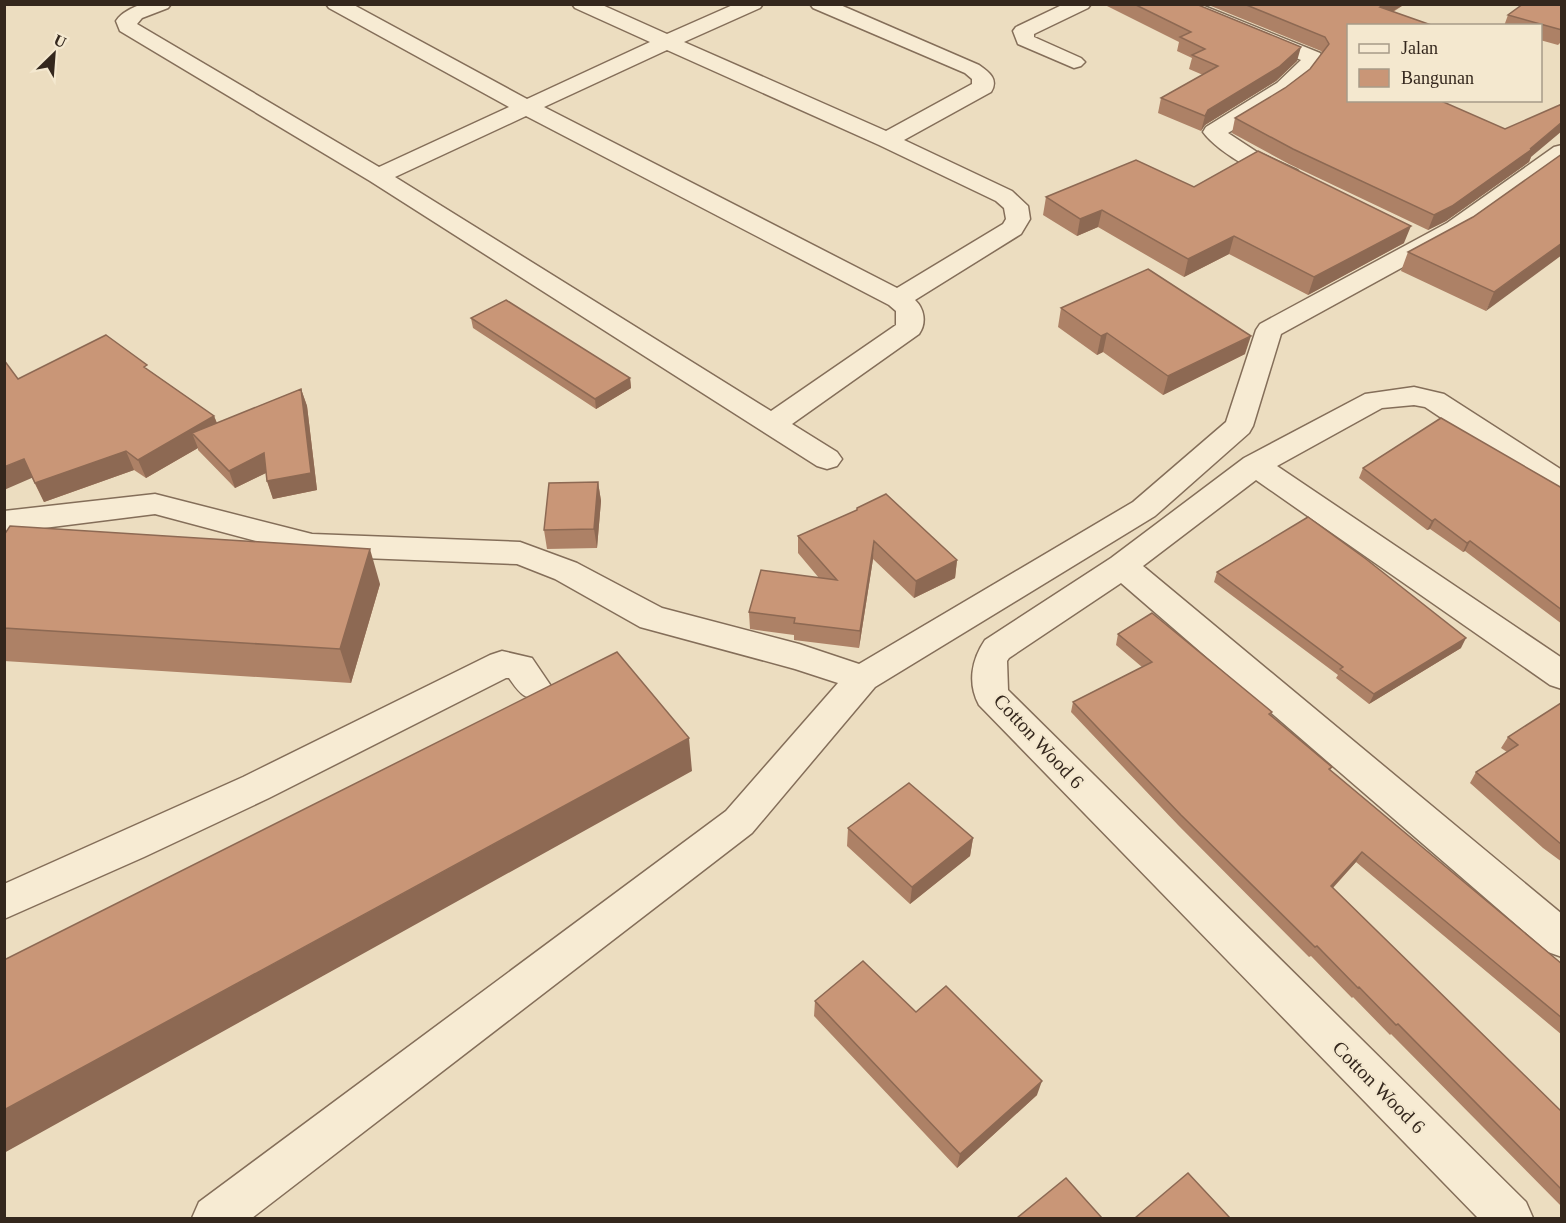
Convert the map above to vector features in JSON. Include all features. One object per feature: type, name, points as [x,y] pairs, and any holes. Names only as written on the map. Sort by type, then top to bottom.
[{"type":"street","points":[[161,4],[135,14],[126,21],[128,27],[378,176],[827,459]]},
{"type":"street","points":[[336,4],[526,107],[898,299],[909,309],[910,328],[772,424]]},
{"type":"street","points":[[582,4],[887,140],[1004,196],[1016,206],[1018,219],[1012,229],[898,299]]},
{"type":"street","points":[[378,176],[753,4]]},
{"type":"street","points":[[820,4],[972,69],[983,77],[983,87],[887,140]]},
{"type":"street","points":[[1074,62],[1025,40],[1023,32],[1081,4]]},
{"type":"street","points":[[1180,4],[1313,57],[1310,66],[1264,101],[1214,132],[1238,150],[1311,185]]},
{"type":"street","points":[[215,1218],[739,822],[863,678],[1144,509],[1239,426],[1269,330],[1417,238],[1456,228],[1562,152]]},
{"type":"street","name":"Cotton Wood 6","points":[[1510,1218],[991,695],[990,659],[997,649],[1122,566],[1255,465],[1374,400],[1414,396],[1434,400],[1562,484]]},
{"type":"street","points":[[1255,465],[1562,676]]},
{"type":"street","points":[[4,522],[155,504],[312,545],[520,553],[566,570],[652,618],[799,657],[863,678]]},
{"type":"street","points":[[1122,566],[1562,939]]},
{"type":"street","points":[[4,902],[83,868],[396,720],[502,664],[520,667],[534,686]]},
{"type":"building","points":[[1134,4],[1196,4],[1301,47],[1279,67],[1208,110],[1205,116],[1161,98],[1218,66],[1192,55],[1205,49],[1180,37],[1191,32]]},
{"type":"building","points":[[1244,4],[1385,4],[1380,7],[1428,24],[1347,24],[1347,102],[1444,102],[1505,129],[1562,104],[1562,122],[1530,149],[1535,147],[1452,206],[1434,215],[1293,149],[1235,118],[1285,88],[1310,69],[1329,44],[1325,37]]},
{"type":"building","points":[[1523,4],[1562,4],[1562,30],[1542,24],[1508,15]]},
{"type":"building","points":[[1258,151],[1411,226],[1314,277],[1234,236],[1188,259],[1102,210],[1080,219],[1046,197],[1136,160],[1194,187]]},
{"type":"building","points":[[1562,154],[1562,243],[1494,292],[1408,252],[1473,217]]},
{"type":"building","points":[[1148,269],[1251,336],[1168,376],[1107,333],[1101,336],[1061,308]]},
{"type":"building","points":[[506,300],[630,378],[595,399],[471,318]]},
{"type":"building","points":[[106,335],[147,365],[144,367],[214,416],[138,460],[126,451],[35,483],[24,459],[4,467],[4,360],[18,379]]},
{"type":"building","points":[[301,389],[311,473],[267,481],[264,453],[229,471],[192,433]]},
{"type":"building","points":[[1441,418],[1562,488],[1562,610],[1470,541],[1467,543],[1435,519],[1432,521],[1363,468]]},
{"type":"building","points":[[598,482],[594,529],[544,530],[549,483]]},
{"type":"building","points":[[886,494],[957,560],[916,581],[874,541],[860,631],[794,623],[795,618],[749,612],[761,570],[837,580],[798,536],[857,510]]},
{"type":"building","points":[[1308,517],[1366,559],[1466,638],[1374,694],[1340,669],[1343,667],[1217,572]]},
{"type":"building","points":[[10,526],[370,549],[340,649],[4,628],[4,535]]},
{"type":"building","points":[[1152,613],[1272,712],[1269,714],[1332,767],[1329,769],[1562,964],[1562,1018],[1362,852],[1331,886],[1562,1112],[1562,1190],[1398,1024],[1396,1025],[1317,946],[1315,947],[1181,815],[1073,702],[1152,662],[1118,634]]},
{"type":"building","points":[[617,652],[689,738],[4,1110],[4,960]]},
{"type":"building","points":[[1561,703],[1562,845],[1476,772],[1518,745],[1508,737]]},
{"type":"building","points":[[909,783],[973,838],[912,887],[848,828]]},
{"type":"building","points":[[863,961],[916,1012],[946,986],[1042,1081],[960,1154],[815,1001]]},
{"type":"building","points":[[1188,1173],[1230,1218],[1135,1218]]},
{"type":"building","points":[[1066,1178],[1102,1218],[1017,1218]]}]
